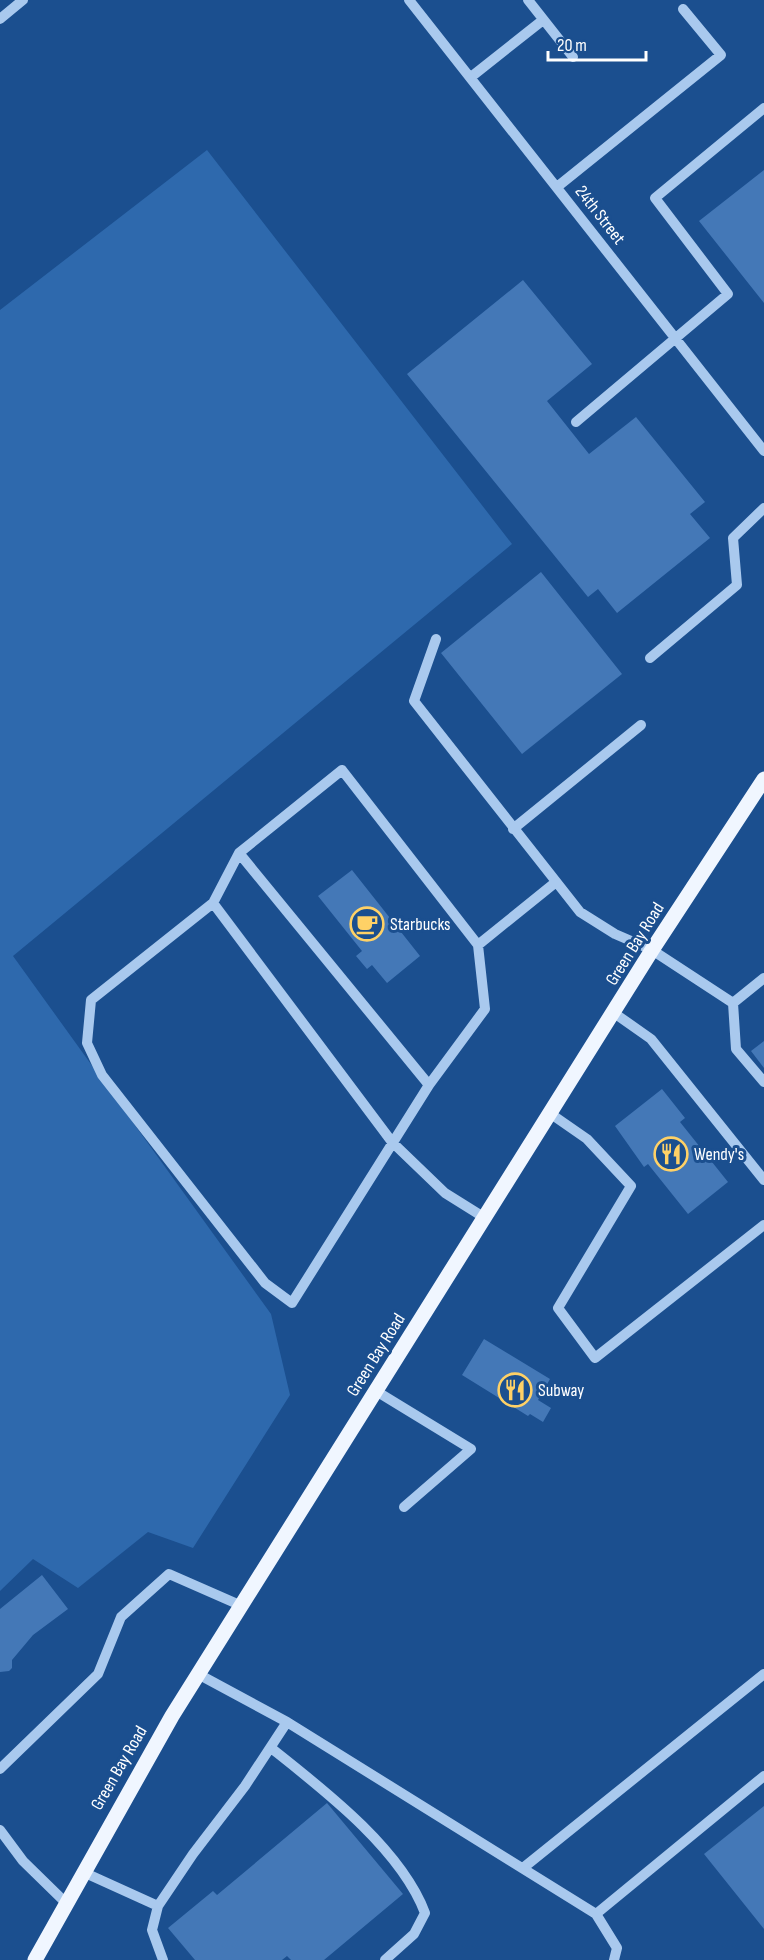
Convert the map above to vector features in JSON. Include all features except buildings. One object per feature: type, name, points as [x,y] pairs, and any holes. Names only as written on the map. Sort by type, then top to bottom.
[{"type":"main road","name":"Green Bay Road","points":[[35,1960],[83,1872],[198,1674],[652,950],[764,779]]},
{"type":"street","points":[[0,19],[23,0]]},
{"type":"street","name":"24th Street","points":[[409,0],[764,451]]},
{"type":"street","points":[[528,0],[573,57]]},
{"type":"street","points":[[557,187],[721,55],[683,9]]},
{"type":"street","points":[[471,77],[543,20]]},
{"type":"street","points":[[576,422],[728,294],[655,198],[764,108]]},
{"type":"street","points":[[650,657],[736,585],[733,538],[764,508]]},
{"type":"street","points":[[436,639],[414,701],[580,912],[615,934],[652,950],[733,1003]]},
{"type":"street","points":[[513,829],[641,725]]},
{"type":"street","points":[[342,770],[478,945],[485,1009],[429,1085],[292,1303],[265,1283],[102,1075],[87,1042],[91,1000],[213,903],[239,853],[342,770]]},
{"type":"street","points":[[239,853],[429,1085]]},
{"type":"street","points":[[478,945],[556,882]]},
{"type":"street","points":[[213,903],[392,1142],[445,1193],[485,1218]]},
{"type":"street","points":[[733,1003],[764,978]]},
{"type":"street","points":[[733,1003],[736,1048],[764,1082]]},
{"type":"street","points":[[614,1013],[651,1039],[764,1180]]},
{"type":"street","points":[[551,1114],[587,1139],[631,1186],[558,1308],[595,1358],[764,1225]]},
{"type":"street","points":[[376,1390],[471,1449],[404,1507]]},
{"type":"street","points":[[0,1769],[98,1674],[121,1617],[168,1574],[242,1606]]},
{"type":"street","points":[[198,1674],[287,1722],[596,1914],[617,1948],[614,1960]]},
{"type":"street","points":[[523,1868],[764,1674]]},
{"type":"street","points":[[163,1960],[152,1930],[158,1906],[271,1748],[287,1722]]},
{"type":"street","points":[[271,1748],[334,1798],[388,1855],[417,1890],[425,1913],[414,1934],[385,1960]]},
{"type":"street","points":[[596,1914],[764,1776]]},
{"type":"street","points":[[0,1830],[23,1861],[66,1904]]},
{"type":"street","points":[[83,1872],[158,1906]]},
{"type":"shaded area","points":[[207,150],[512,544],[13,956],[271,1314],[290,1395],[193,1548],[148,1532],[78,1588],[33,1559],[0,1591],[0,310]]},
{"type":"place","name":"Starbucks","points":[[367,924]]},
{"type":"place","name":"Wendy's","points":[[671,1154]]},
{"type":"place","name":"Subway","points":[[515,1390]]}]
